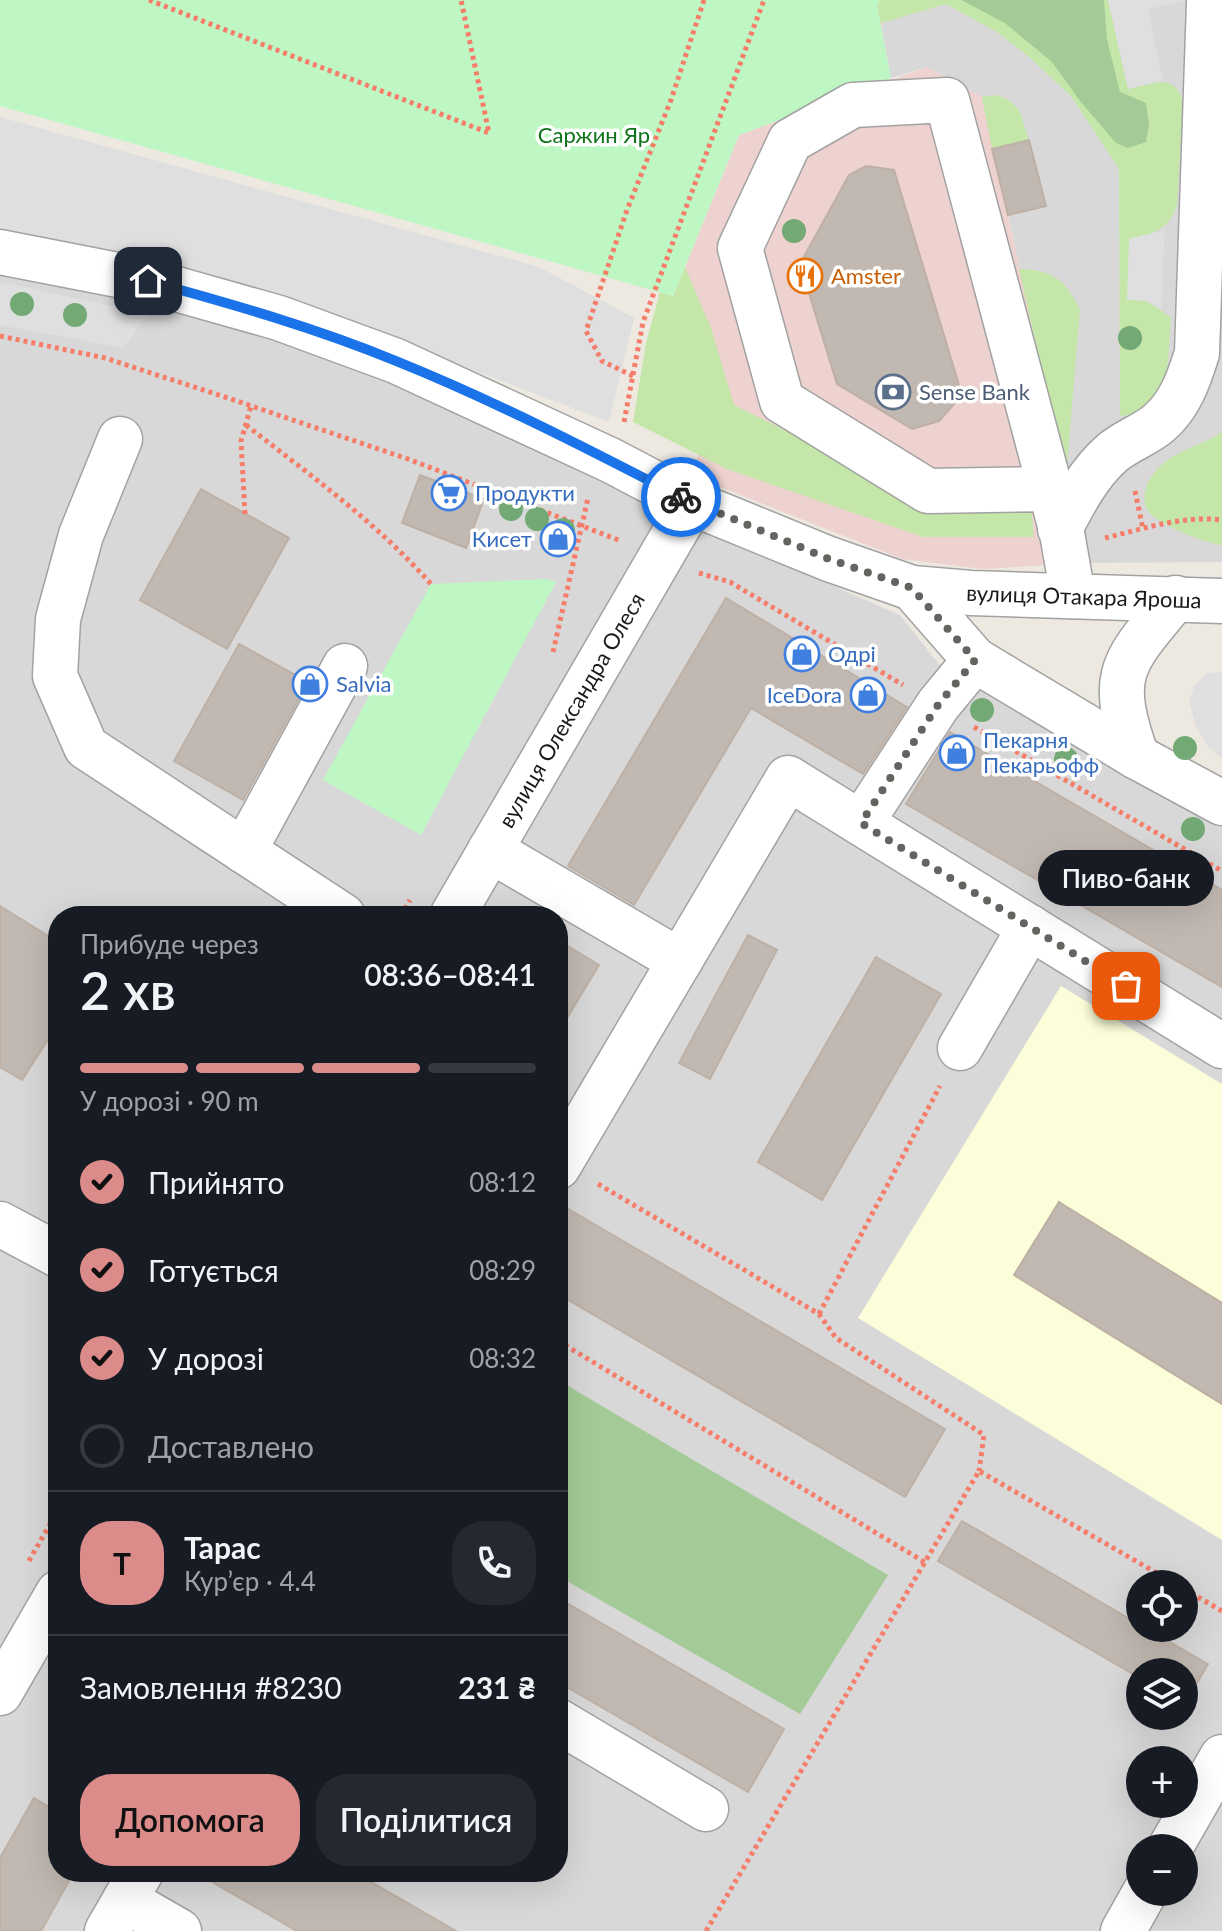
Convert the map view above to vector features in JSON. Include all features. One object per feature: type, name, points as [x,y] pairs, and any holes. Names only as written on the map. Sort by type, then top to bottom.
[{"type":"street","points":[[1073,596],[1055,509],[947,100],[853,105],[790,141],[740,248],[782,401],[928,491],[1055,509],[1077,495],[1112,453],[1160,422],[1187,385],[1197,353],[1209,3]]},
{"type":"street","name":"вулиця Отакара Яроша","points":[[0,252],[148,281],[279,318],[381,355],[610,460],[692,503],[829,559],[912,588],[971,593],[1222,601]]},
{"type":"street","points":[[120,439],[81,535],[58,619],[55,676],[86,747],[328,906]]},
{"type":"street","name":"вулиця Олександра Олеся","points":[[458,906],[692,503]]},
{"type":"street","points":[[912,588],[975,660],[1137,757],[1222,803]]},
{"type":"street","points":[[1137,757],[1125,722],[1120,685],[1128,661],[1176,598]]},
{"type":"street","points":[[861,823],[938,705],[975,660]]},
{"type":"street","points":[[244,851],[345,666]]},
{"type":"street","points":[[568,1150],[788,778],[1222,1046]]},
{"type":"street","points":[[490,850],[680,961]]},
{"type":"street","points":[[960,1048],[1030,927]]},
{"type":"street","points":[[0,1224],[48,1250]]},
{"type":"street","points":[[0,1693],[48,1610]]},
{"type":"street","points":[[568,1727],[706,1809]]},
{"type":"street","points":[[1178,1834],[1222,1757]]},
{"type":"street","points":[[124,1901],[179,1931]]},
{"type":"street","points":[[1123,1931],[1137,1906]]},
{"type":"path","points":[[149,0],[489,133],[461,0]]},
{"type":"path","points":[[633,376],[602,361],[586,331],[627,210],[671,100],[704,0]]},
{"type":"path","points":[[624,424],[643,322],[764,0]]},
{"type":"path","points":[[0,336],[105,358],[251,406],[423,465],[634,547]]},
{"type":"path","points":[[245,514],[241,441],[251,406]]},
{"type":"path","points":[[246,425],[349,505],[403,552],[431,584]]},
{"type":"path","points":[[554,651],[583,527]]},
{"type":"path","points":[[819,1314],[960,1048]]},
{"type":"path","points":[[568,1170],[819,1314],[836,1338],[984,1435],[979,1471],[706,1931]]},
{"type":"path","points":[[568,1347],[926,1563]]},
{"type":"path","points":[[979,1471],[1152,1570]]},
{"type":"path","points":[[1198,1597],[1222,1611]]},
{"type":"shaded area","points":[[880,0],[1222,0],[1222,562],[1085,563],[982,97],[927,67],[891,78],[877,5]]},
{"type":"shaded area","points":[[1108,0],[1188,0],[1148,9],[1163,81],[1128,89]]},
{"type":"shaded area","points":[[927,67],[982,97],[1085,563],[982,569],[902,559],[690,475],[721,401],[685,267],[739,135]]},
{"type":"shaded area","points":[[0,117],[539,267],[634,318],[609,422],[395,340],[127,254],[0,236]]},
{"type":"shaded area","points":[[1165,226],[1161,310],[1146,301],[1127,300],[1129,239],[1161,231]]},
{"type":"shaded area","points":[[0,265],[150,299],[389,376],[714,534],[900,615],[938,663],[1222,820],[1222,1931],[0,1931]]},
{"type":"shaded area","points":[[0,283],[148,314],[124,348],[0,325]]},
{"type":"shaded area","points":[[1222,671],[1222,758],[1209,748],[1196,727],[1189,701],[1195,685],[1206,674]]},
{"type":"shaded area","points":[[1061,986],[1222,1084],[1222,1540],[858,1318]]},
{"type":"green space","name":"Саржин Яр","points":[[0,0],[880,0],[877,5],[891,78],[739,135],[673,296],[0,106]]},
{"type":"green space","points":[[880,0],[1108,0],[1128,89],[1162,82],[1169,83],[1180,93],[1183,103],[1177,205],[1170,220],[1160,230],[1130,239],[1146,301],[1171,318],[1164,381],[1159,394],[1138,413],[1120,416],[1119,169],[1071,96],[997,32],[946,4],[881,23],[877,5]]},
{"type":"green space","points":[[961,0],[1104,0],[1107,39],[1120,92],[1146,103],[1149,124],[1146,142],[1128,148],[1116,143],[1052,62],[1005,23]]},
{"type":"green space","points":[[995,95],[1015,106],[1029,140],[992,149],[982,97]]},
{"type":"green space","points":[[685,267],[711,328],[734,405],[933,503],[1031,504],[1034,537],[923,537],[727,469],[633,422],[646,343],[660,292],[673,296]]},
{"type":"green space","points":[[1019,269],[1057,278],[1080,309],[1066,478]]},
{"type":"green space","points":[[1222,432],[1222,545],[1194,537],[1162,522],[1148,511],[1144,498],[1151,477],[1161,465]]},
{"type":"green space","points":[[547,579],[556,582],[421,835],[323,780],[431,584]]},
{"type":"green space","points":[[568,1386],[888,1575],[800,1714],[568,1582]]},
{"type":"building","points":[[1029,140],[1046,206],[1008,215],[992,149]]},
{"type":"building","points":[[866,166],[894,170],[962,395],[939,421],[912,429],[837,384],[800,264],[849,175]]},
{"type":"building","points":[[420,475],[484,499],[466,548],[402,523]]},
{"type":"building","points":[[201,489],[289,538],[227,649],[140,600]]},
{"type":"building","points":[[726,598],[907,707],[863,774],[751,708],[634,905],[568,866]]},
{"type":"building","points":[[239,644],[308,682],[243,800],[174,761]]},
{"type":"building","points":[[950,732],[1222,890],[1222,987],[906,804]]},
{"type":"building","points":[[0,906],[48,936],[48,1040],[22,1080],[0,1067]]},
{"type":"building","points":[[748,935],[777,950],[710,1079],[679,1063]]},
{"type":"building","points":[[568,946],[599,965],[568,1016]]},
{"type":"building","points":[[876,957],[941,994],[822,1200],[758,1162]]},
{"type":"building","points":[[1059,1202],[1222,1303],[1222,1404],[1014,1275]]},
{"type":"building","points":[[568,1209],[945,1429],[905,1497],[568,1300]]},
{"type":"building","points":[[962,1521],[1126,1617],[1126,1642],[1170,1642],[1198,1658],[1126,1658],[1126,1670],[938,1561]]},
{"type":"building","points":[[568,1604],[784,1729],[748,1792],[568,1688]]},
{"type":"building","points":[[1198,1658],[1208,1664],[1198,1681]]},
{"type":"building","points":[[34,1798],[48,1806],[48,1882],[68,1882],[41,1931],[0,1931],[0,1858]]},
{"type":"building","points":[[212,1882],[371,1882],[456,1931],[297,1931]]},
{"type":"way so far","points":[[681,497],[829,559],[912,588],[975,660],[938,705],[861,823],[1126,986]]},
{"type":"place","name":"Amster","points":[[805,276]]},
{"type":"place","name":"Sense Bank","points":[[893,392]]},
{"type":"place","name":"Продукти","points":[[449,493]]},
{"type":"place","name":"Кисет","points":[[558,539]]},
{"type":"place","name":"Одрі","points":[[802,654]]},
{"type":"place","name":"Salvia","points":[[310,684]]},
{"type":"place","name":"IceDora","points":[[868,695]]},
{"type":"place","name":"Пекарня Пекарьофф","points":[[957,753]]},
{"type":"place","name":"Пиво-банк","points":[[1126,986]]},
{"type":"route","points":[[148,281],[279,318],[396,361],[610,460],[681,497]]}]
